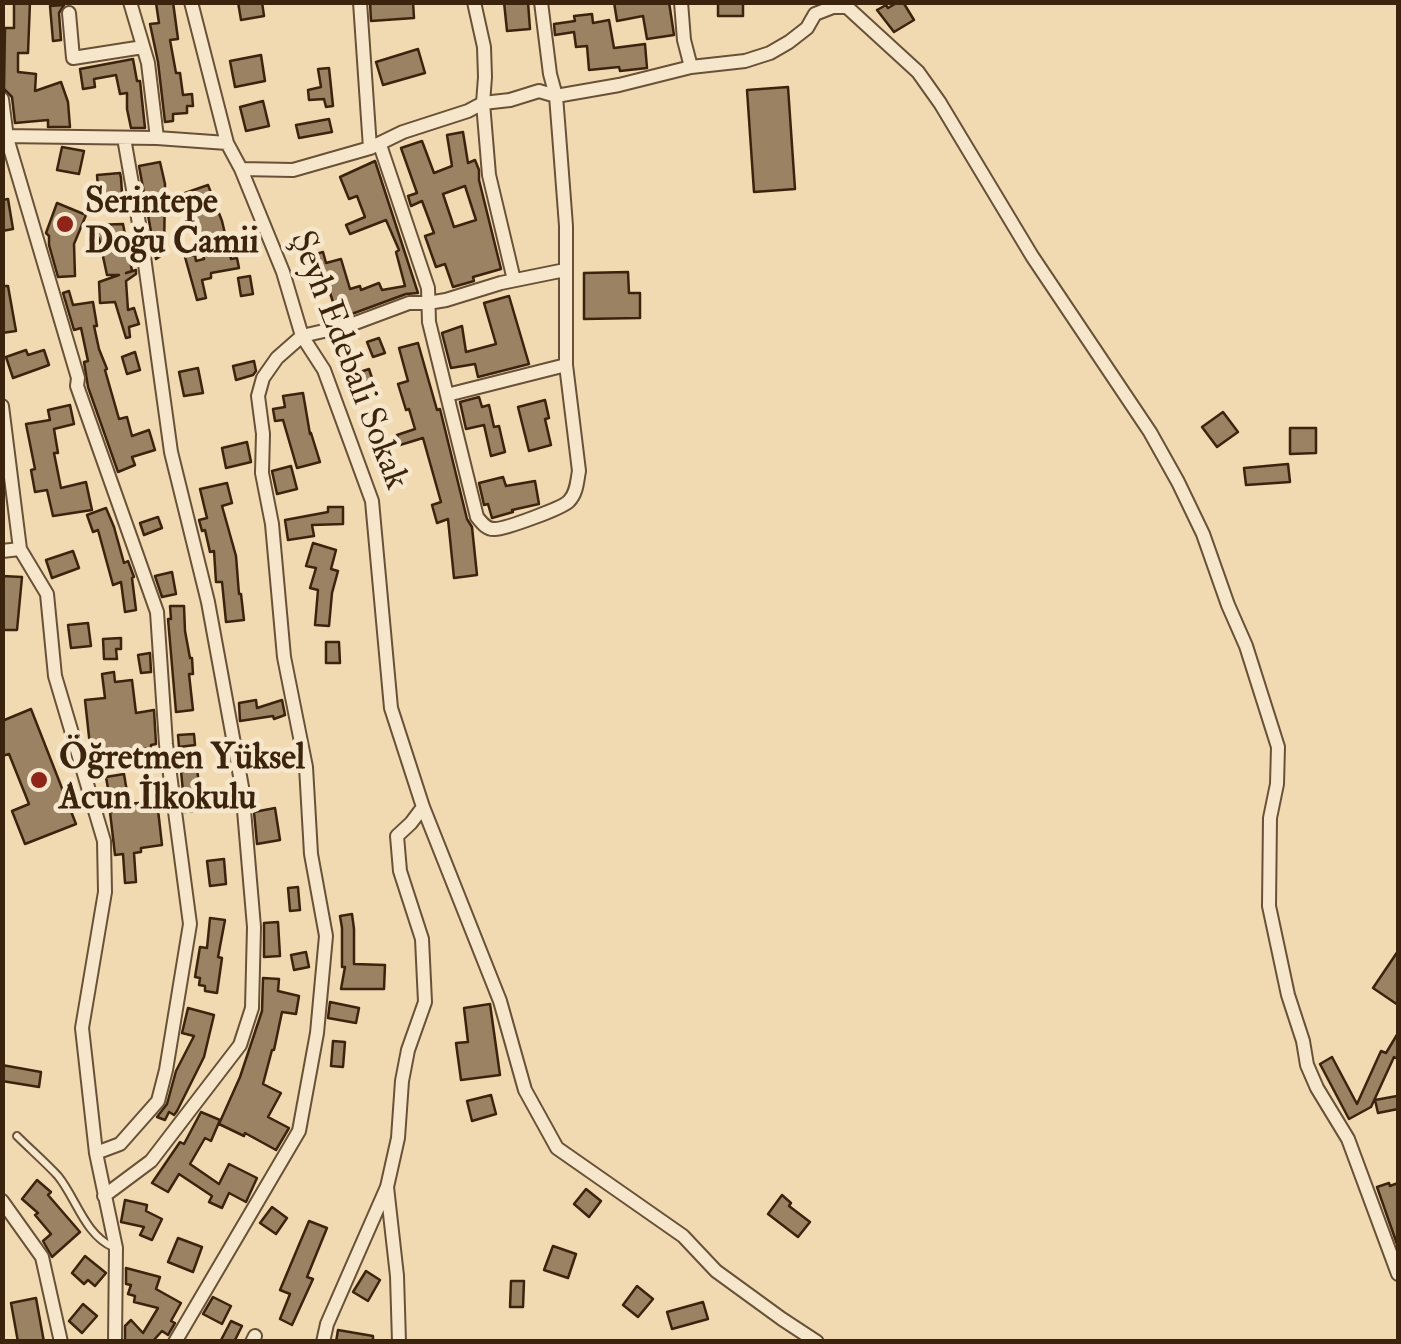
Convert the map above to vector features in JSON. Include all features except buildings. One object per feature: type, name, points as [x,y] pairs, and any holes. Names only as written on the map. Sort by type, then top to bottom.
[{"type":"street","points":[[130,2],[148,63],[157,138]]},
{"type":"street","name":"Şeyh Edebali Sokak","points":[[191,2],[227,142],[283,272],[302,336],[324,370],[372,501],[390,708],[423,807],[500,1000],[525,1090],[557,1148],[683,1236],[716,1271],[817,1342]]},
{"type":"street","points":[[360,2],[375,146],[428,288],[429,322],[477,517],[483,526],[494,530],[557,509],[570,500],[578,471],[566,365],[566,226],[556,96],[542,2]]},
{"type":"street","points":[[474,2],[484,47],[488,175],[514,280]]},
{"type":"street","points":[[681,2],[691,67]]},
{"type":"street","points":[[241,169],[294,170],[375,146],[483,103],[539,92],[556,96],[691,67],[745,61],[789,42],[807,28],[814,8],[849,5],[918,72],[940,103],[1032,256],[1150,432],[1203,534],[1246,646],[1278,746],[1277,784],[1270,818],[1269,906],[1288,995],[1308,1065],[1354,1150],[1398,1274]]},
{"type":"street","points":[[68,12],[73,58],[144,48]]},
{"type":"street","points":[[2,99],[5,137],[78,386],[157,612],[168,756],[190,924],[158,1101],[120,1144],[96,1153]]},
{"type":"street","points":[[5,137],[227,142]]},
{"type":"street","points":[[104,1196],[151,1161],[240,1046],[252,1008],[254,927],[242,787],[208,602],[171,452],[124,138]]},
{"type":"street","points":[[175,1342],[299,1131],[318,1033],[326,936],[312,854],[306,767],[284,657],[272,524],[262,473],[263,434],[258,396],[263,378],[277,358],[302,336],[350,325],[410,302],[428,304],[565,270]]},
{"type":"street","points":[[447,395],[566,365]]},
{"type":"street","points":[[2,406],[20,549],[47,594],[56,676],[104,841],[105,892],[82,1028],[96,1153],[116,1248],[115,1342]]},
{"type":"street","points":[[2,552],[20,549]]},
{"type":"street","points":[[82,766],[168,756]]},
{"type":"street","points":[[322,1342],[387,1187],[398,1138],[405,1065],[425,1002],[422,938],[400,872],[397,836],[423,807]]},
{"type":"street","points":[[387,1187],[398,1276],[399,1342]]},
{"type":"street","points":[[2,1201],[42,1256],[61,1342]]},
{"type":"lane","points":[[17,1136],[60,1178],[104,1244],[116,1248]]},
{"type":"place","name":"Serintepe Doğu Camii","points":[[65,224]]},
{"type":"place","name":"Öğretmen Yüksel Acun İlkokulu","points":[[39,780]]}]
